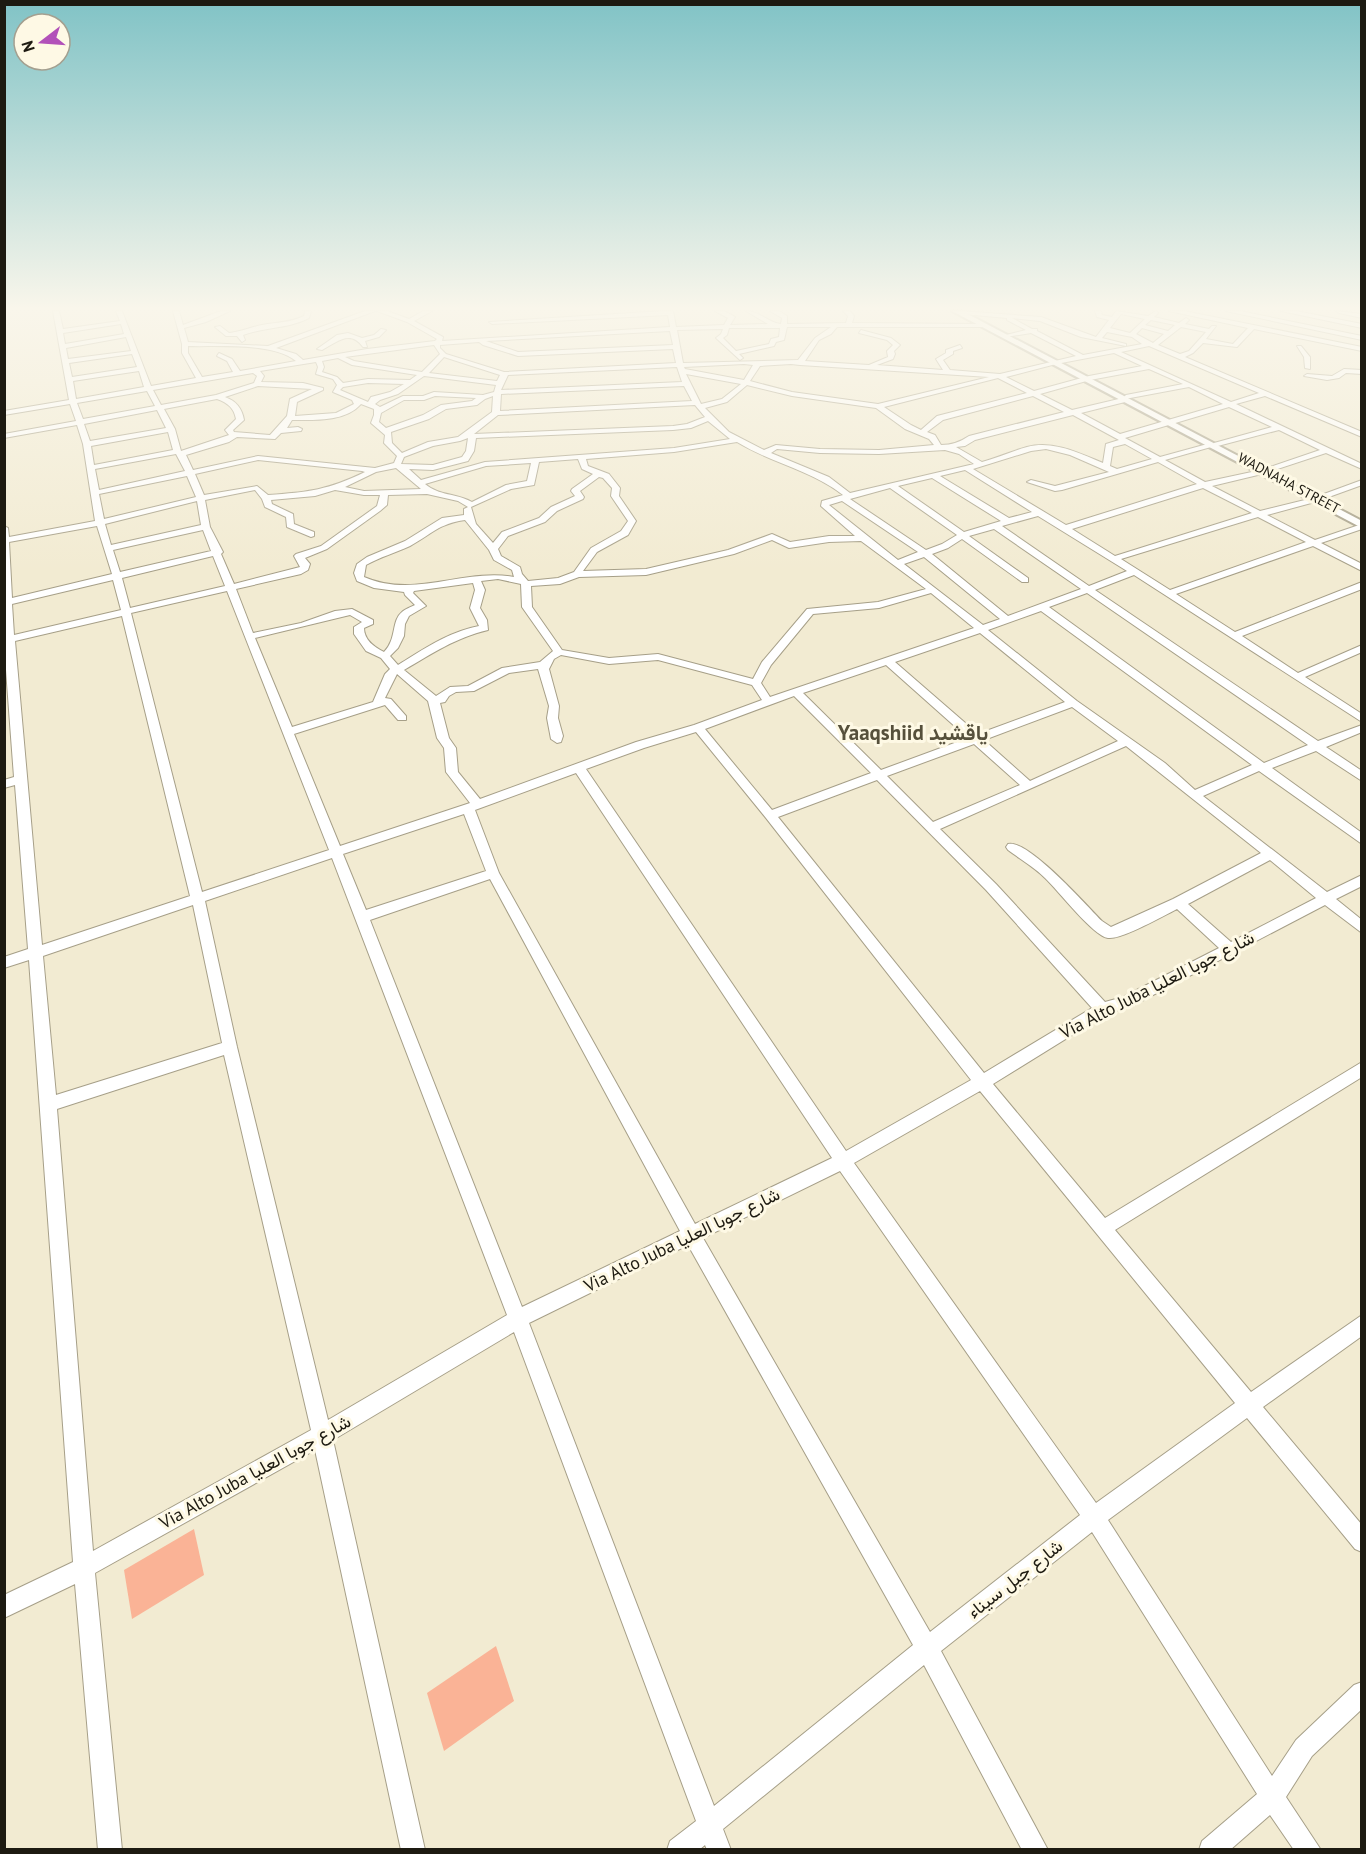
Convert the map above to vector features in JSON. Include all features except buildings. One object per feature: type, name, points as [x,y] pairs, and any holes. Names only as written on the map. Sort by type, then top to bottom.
[{"type":"main road","points":[[1124,398],[1362,524]]},
{"type":"street","points":[[72,398],[87,444],[100,523],[117,576],[198,900],[230,1047],[322,1435],[413,1850]]},
{"type":"street","points":[[4,413],[92,398]]},
{"type":"street","points":[[154,398],[171,429],[179,453],[201,498],[206,527],[218,552],[362,917],[518,1319],[718,1850]]},
{"type":"street","points":[[4,436],[212,398]]},
{"type":"street","points":[[217,398],[234,401],[240,414],[240,420],[230,430],[231,434],[272,437],[291,418],[293,401],[303,398]]},
{"type":"street","points":[[349,398],[370,404],[379,411]]},
{"type":"street","points":[[370,404],[377,400],[374,399],[380,398]]},
{"type":"street","points":[[401,456],[388,442],[389,434],[375,423],[379,411],[398,400],[425,398]]},
{"type":"street","points":[[386,431],[426,417],[444,406],[474,403],[481,398]]},
{"type":"street","points":[[495,398],[496,414]]},
{"type":"street","points":[[694,398],[707,419],[737,440],[824,477],[846,497],[973,590],[1007,621]]},
{"type":"street","points":[[465,459],[470,451],[470,436],[496,414],[698,405],[725,401],[729,398]]},
{"type":"street","points":[[817,398],[878,406],[911,398]]},
{"type":"street","points":[[923,432],[940,418],[1021,398]]},
{"type":"street","points":[[1042,398],[1362,568]]},
{"type":"street","points":[[764,453],[776,447],[820,451],[879,452],[943,447],[962,444],[972,438],[1124,398]]},
{"type":"street","points":[[1215,398],[1362,467]]},
{"type":"street","points":[[1106,467],[1110,455],[1109,446],[1122,439],[1169,422],[1253,398]]},
{"type":"street","points":[[1272,398],[1362,435]]},
{"type":"street","points":[[291,418],[341,414],[357,407],[358,404],[355,401]]},
{"type":"street","points":[[878,406],[908,427],[932,437],[943,447],[968,455],[981,465]]},
{"type":"street","points":[[401,456],[431,444],[470,436],[651,429],[688,426],[707,419]]},
{"type":"street","points":[[1340,426],[1351,423],[1362,427]]},
{"type":"street","points":[[1031,482],[1055,489],[1278,428]]},
{"type":"street","points":[[87,444],[171,429]]},
{"type":"street","points":[[280,431],[298,429]]},
{"type":"street","points":[[90,468],[179,453],[226,440],[236,434]]},
{"type":"street","points":[[421,483],[485,464],[674,450],[737,440]]},
{"type":"street","points":[[1115,471],[1048,447],[1038,448],[981,465],[846,497],[825,503],[825,506],[862,538],[933,590],[1073,703],[1161,766],[1194,795],[1362,928]]},
{"type":"street","points":[[1066,528],[1204,485],[1262,471],[1328,450]]},
{"type":"street","points":[[399,466],[401,456]]},
{"type":"street","points":[[578,574],[579,569],[588,562],[594,550],[621,536],[631,528],[632,521],[613,493],[616,488],[606,476],[585,467],[581,456]]},
{"type":"street","points":[[94,493],[258,458],[375,470]]},
{"type":"street","points":[[267,498],[310,495],[335,488],[375,470],[399,466],[434,467],[465,459],[485,464]]},
{"type":"street","points":[[536,460],[531,483],[509,487],[471,505],[468,508],[468,517],[493,549],[497,558],[517,569],[523,582],[526,607],[559,652]]},
{"type":"street","points":[[399,466],[428,491]]},
{"type":"street","points":[[965,467],[1169,593],[1362,719]]},
{"type":"street","points":[[493,549],[505,534],[542,520],[554,509],[578,499],[580,497],[575,491],[597,474]]},
{"type":"street","points":[[933,475],[1009,522]]},
{"type":"street","points":[[1113,559],[1315,499],[1362,482]]},
{"type":"street","points":[[892,485],[1025,580]]},
{"type":"street","points":[[110,1850],[84,1568],[49,1104],[35,953],[12,782],[5,536],[100,523],[201,498],[254,488],[257,488],[267,498],[268,505],[290,516],[290,525],[311,534]]},
{"type":"street","points":[[335,488],[359,493],[384,494],[428,491],[457,497],[471,505]]},
{"type":"street","points":[[7,640],[231,586],[289,575],[305,568],[299,556],[313,552],[349,532],[358,522],[383,505],[384,494]]},
{"type":"street","points":[[897,563],[945,546],[963,536],[1037,513]]},
{"type":"street","points":[[468,517],[445,520],[408,543],[362,564],[359,577],[365,582],[411,589],[435,588],[495,577],[523,582],[560,581],[578,574],[646,572],[731,552],[772,537],[789,545],[829,539],[862,538]]},
{"type":"street","points":[[1169,593],[1362,524]]},
{"type":"street","points":[[996,526],[1362,777]]},
{"type":"street","points":[[108,548],[206,527]]},
{"type":"street","points":[[7,602],[218,552]]},
{"type":"street","points":[[4,963],[198,900],[473,806],[640,745],[698,728],[768,701],[1007,621],[1086,588],[1134,572]]},
{"type":"street","points":[[378,703],[390,674],[442,642],[464,632],[484,628],[482,618],[473,608],[473,602],[480,590],[476,579]]},
{"type":"street","points":[[1234,636],[1362,585]]},
{"type":"street","points":[[385,656],[393,648],[399,636],[400,624],[405,614],[421,606],[408,594],[411,589]]},
{"type":"street","points":[[756,683],[766,664],[810,612],[816,609],[830,611],[879,605],[933,590]]},
{"type":"street","points":[[1042,607],[1362,840]]},
{"type":"street","points":[[251,636],[303,625],[335,614],[352,612],[370,622],[359,627],[359,634],[370,649],[385,656],[389,663],[433,699],[443,738],[450,748],[452,772],[473,806],[494,873],[692,1236],[927,1648],[1036,1850]]},
{"type":"street","points":[[1297,676],[1362,648]]},
{"type":"street","points":[[557,739],[558,734],[552,718],[554,708],[542,671],[549,657],[559,652],[609,661],[658,657],[756,683],[768,701]]},
{"type":"street","points":[[888,661],[1028,785]]},
{"type":"street","points":[[433,699],[441,700],[454,688],[470,689],[506,670],[543,665]]},
{"type":"street","points":[[797,693],[991,887],[1102,1009]]},
{"type":"street","points":[[289,732],[387,701],[402,718]]},
{"type":"street","points":[[770,815],[1073,703]]},
{"type":"street","points":[[698,728],[982,1082],[1362,1542]]},
{"type":"street","points":[[1194,795],[1362,728]]},
{"type":"street","points":[[930,828],[1004,798],[1028,785],[1126,742]]},
{"type":"street","points":[[579,768],[843,1161],[1094,1517],[1272,1797],[1309,1850]]},
{"type":"street","points":[[1012,847],[1048,873],[1097,925],[1109,933],[1116,932],[1178,903],[1271,854]]},
{"type":"street","points":[[362,917],[494,873]]},
{"type":"street","name":"Via Alto Juba شارع جوبا العليا","points":[[4,1607],[84,1568],[322,1435],[518,1319],[843,1161],[982,1082],[1102,1009],[1127,1002],[1362,879]]},
{"type":"street","points":[[1178,903],[1229,948]]},
{"type":"street","points":[[49,1104],[230,1047]]},
{"type":"street","points":[[1102,1229],[1362,1070]]},
{"type":"street","name":"شارع جبل سيناء","points":[[679,1850],[927,1648],[1094,1517],[1362,1324]]},
{"type":"street","points":[[1211,1850],[1272,1797],[1304,1748],[1362,1693]]},
{"type":"shaded area","points":[[194,1529],[204,1575],[132,1619],[124,1570]]},
{"type":"shaded area","points":[[496,1646],[514,1701],[444,1751],[427,1693]]},
{"type":"district","name":"Yaaqshiid ياقشيد","points":[[913,733]]}]
